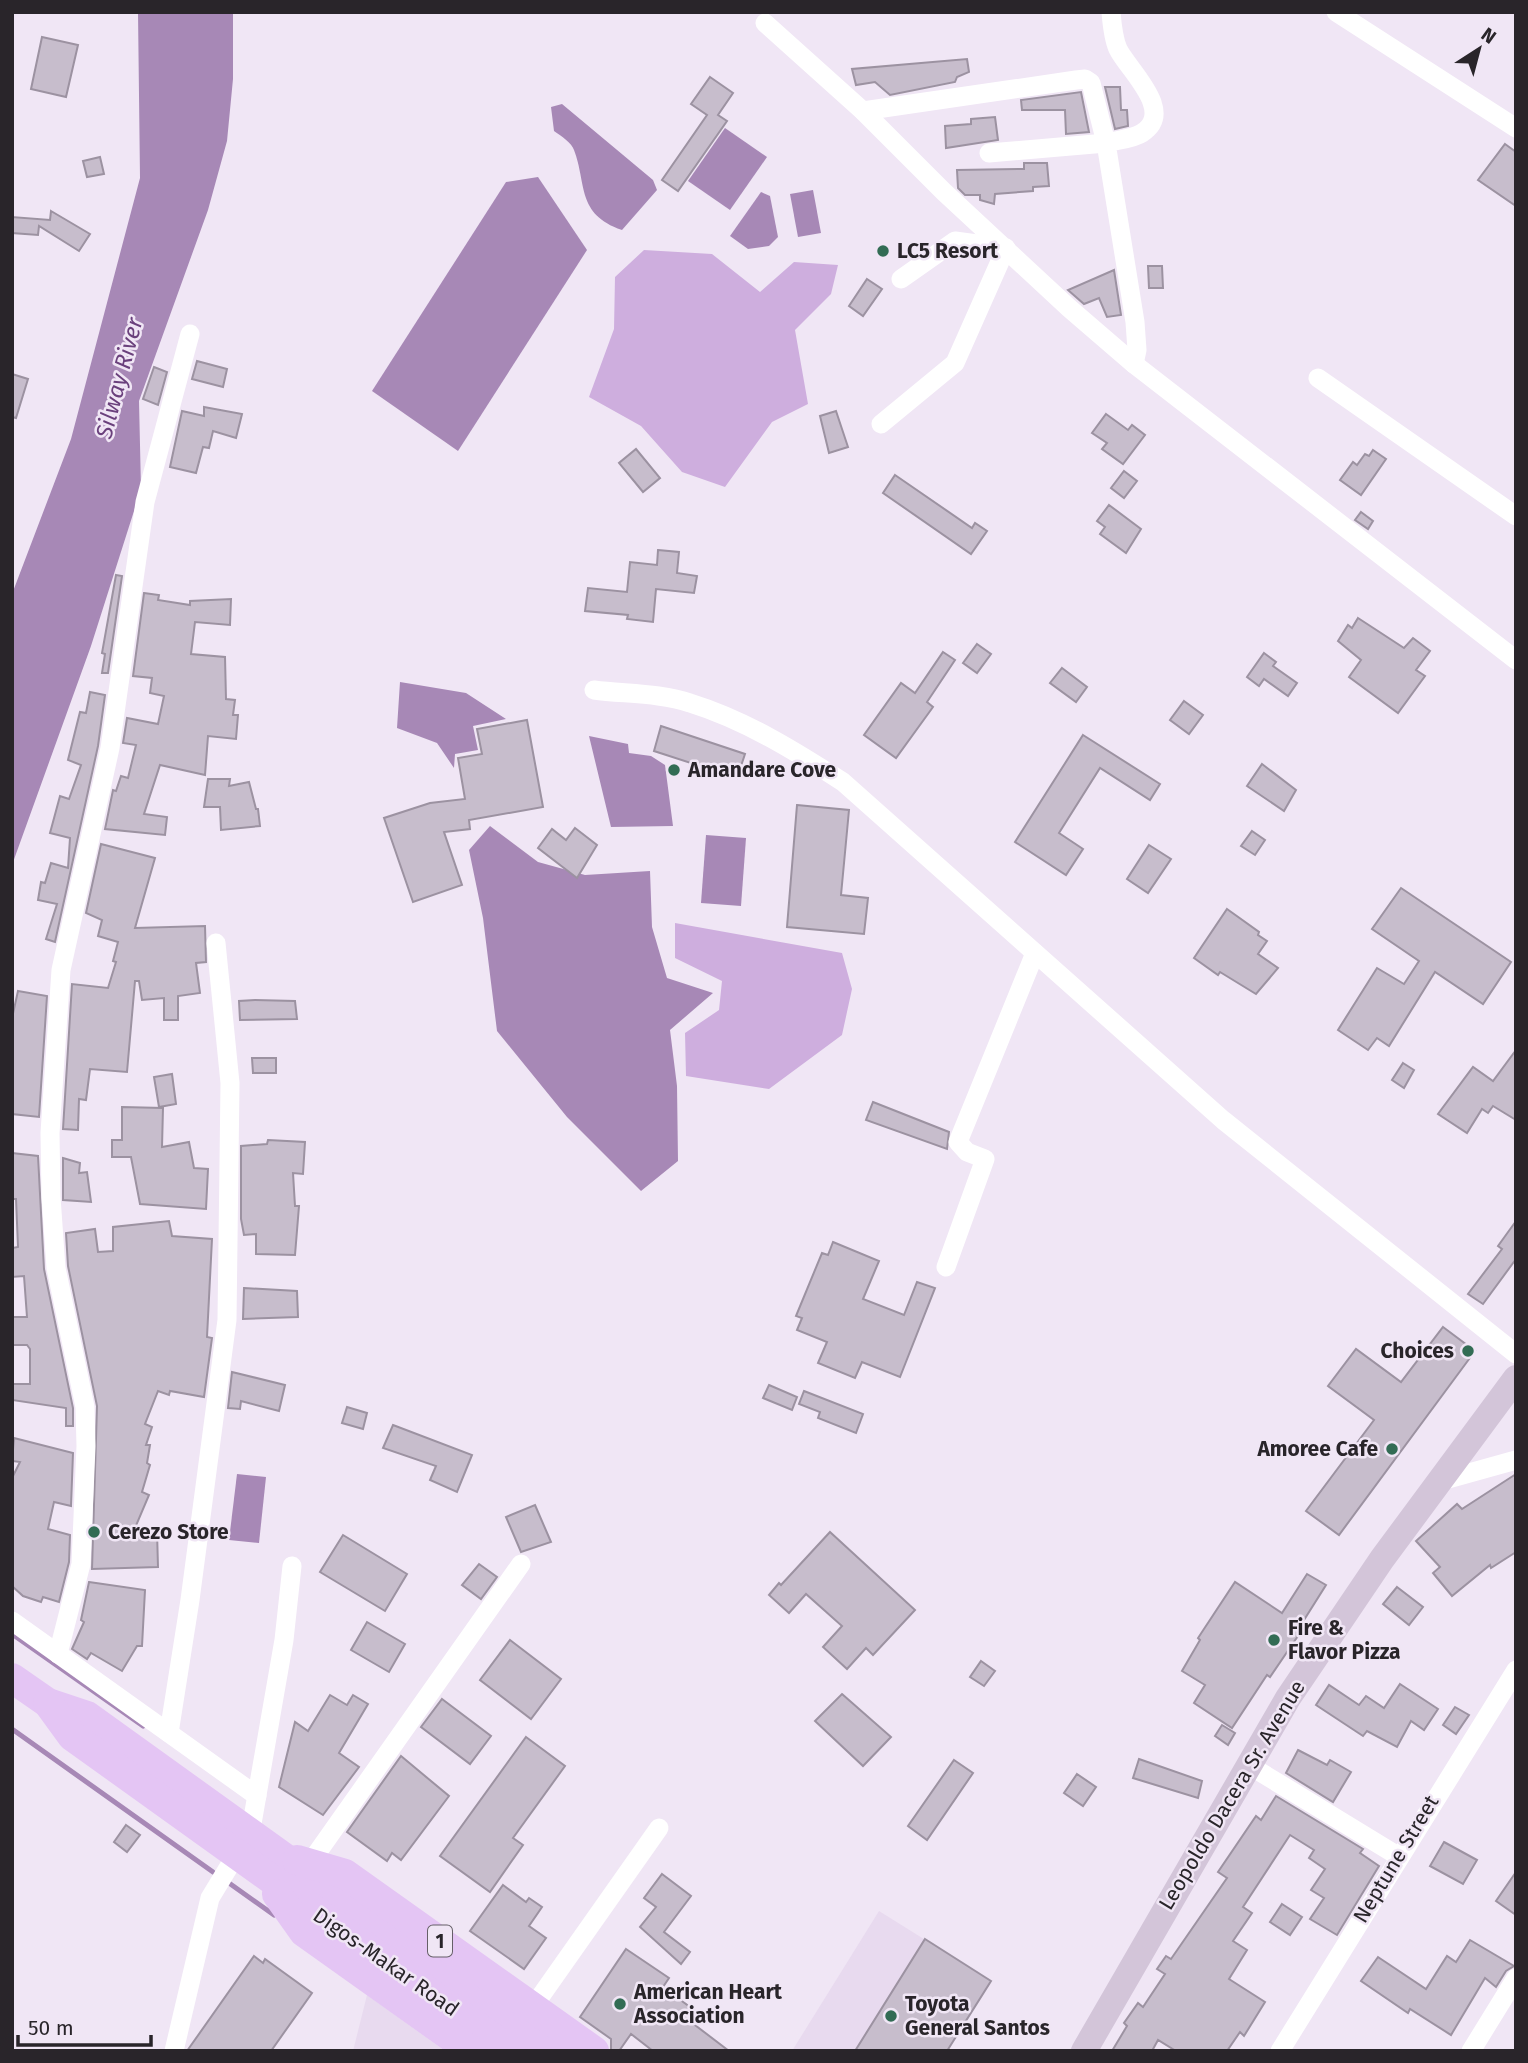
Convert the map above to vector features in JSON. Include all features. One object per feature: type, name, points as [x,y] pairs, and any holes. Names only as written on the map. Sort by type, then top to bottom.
[{"type":"main road","name":"Leopoldo Dacera Sr. Avenue","points":[[1084,2051],[1247,1764],[1318,1652],[1437,1482],[1516,1378]]},
{"type":"main road","name":"Digos-Makar Road","points":[[15,1680],[48,1703],[87,1716],[243,1845],[511,2051]]},
{"type":"main road","name":"Digos-Makar Road","points":[[269,1864],[310,1863],[345,1874],[594,2051]]},
{"type":"main road","name":"Digos-Makar Road","points":[[269,1864],[304,1932],[471,2051]]},
{"type":"main road","name":"Digos-Makar Road","points":[[269,1864],[553,2051]]},
{"type":"street","points":[[989,153],[1106,143],[1139,136],[1147,130],[1153,113],[1139,77],[1118,49],[1111,12]]},
{"type":"street","points":[[1336,12],[1516,128]]},
{"type":"street","points":[[765,23],[1134,364],[1516,660]]},
{"type":"street","points":[[863,111],[1085,79],[1091,83],[1106,143],[1135,322],[1137,351],[1134,364]]},
{"type":"street","points":[[901,279],[955,241],[1006,248]]},
{"type":"street","points":[[881,424],[955,363],[1006,248]]},
{"type":"street","points":[[58,1654],[81,1564],[86,1446],[85,1407],[56,1268],[51,1197],[50,1133],[61,970],[110,748],[145,502],[190,334]]},
{"type":"street","points":[[1318,378],[1516,516]]},
{"type":"street","points":[[594,691],[688,702],[744,724],[800,754],[843,782],[1223,1120],[1516,1354]]},
{"type":"street","points":[[169,1733],[191,1600],[227,1320],[230,1083],[216,943]]},
{"type":"street","points":[[946,1267],[985,1159],[967,1152],[958,1142],[1035,953]]},
{"type":"street","points":[[1437,1482],[1516,1460]]},
{"type":"street","points":[[310,1863],[521,1564]]},
{"type":"street","points":[[174,2051],[207,1908],[222,1876],[243,1845],[257,1796],[286,1627],[292,1566]]},
{"type":"street","points":[[12,1621],[257,1796]]},
{"type":"street","name":"Neptune Street","points":[[1280,2051],[1398,1856],[1516,1670]]},
{"type":"street","points":[[1247,1764],[1398,1856]]},
{"type":"street","points":[[533,2007],[659,1828]]},
{"type":"street","points":[[1471,2051],[1516,1978]]},
{"type":"shaded area","points":[[644,250],[712,254],[760,292],[794,262],[838,265],[831,294],[795,330],[808,404],[772,422],[725,487],[682,472],[641,426],[589,397],[614,329],[615,277]]},
{"type":"shaded area","points":[[675,923],[842,953],[852,989],[842,1035],[769,1089],[686,1076],[685,1033],[719,1010],[722,981],[675,958]]},
{"type":"shaded area","name":"Toyota General Santos","points":[[879,1911],[991,1981],[947,2051],[792,2051]]},
{"type":"shaded area","points":[[367,1995],[445,2051],[353,2051]]},
{"type":"water","name":"Silway River","points":[[138,12],[233,12],[233,79],[227,141],[208,210],[139,401],[141,489],[91,646],[12,865],[12,594],[71,439],[140,178]]},
{"type":"water","points":[[562,104],[653,180],[657,190],[622,230],[597,216],[590,207],[573,147],[554,131],[551,107]]},
{"type":"water","points":[[725,128],[767,157],[730,210],[688,181]]},
{"type":"water","points":[[538,177],[587,250],[458,451],[372,391],[506,182]]},
{"type":"water","points":[[813,190],[821,233],[798,237],[790,194]]},
{"type":"water","points":[[761,192],[770,196],[778,237],[769,246],[748,249],[730,236]]},
{"type":"water","points":[[400,682],[466,693],[506,719],[473,726],[478,750],[455,754],[454,768],[437,743],[397,728]]},
{"type":"water","points":[[589,736],[628,744],[629,753],[651,756],[665,765],[673,826],[611,827]]},
{"type":"water","points":[[490,826],[538,862],[585,875],[650,871],[652,927],[667,978],[713,993],[670,1030],[677,1086],[678,1161],[641,1191],[567,1117],[497,1031],[483,918],[469,850]]},
{"type":"water","points":[[706,835],[746,838],[741,906],[701,903]]},
{"type":"water","points":[[237,1474],[266,1477],[259,1543],[229,1540]]},
{"type":"building","points":[[42,37],[78,45],[66,97],[31,89]]},
{"type":"building","points":[[967,59],[969,72],[957,77],[955,82],[890,95],[875,82],[856,85],[852,69]]},
{"type":"building","points":[[710,77],[733,93],[718,115],[727,121],[678,191],[662,180],[707,115],[691,104]]},
{"type":"building","points":[[1105,87],[1120,87],[1121,110],[1127,110],[1128,126],[1115,129]]},
{"type":"building","points":[[1081,92],[1089,132],[1066,134],[1065,110],[1022,110],[1021,100]]},
{"type":"building","points":[[995,117],[998,140],[946,148],[945,126],[971,124],[971,119]]},
{"type":"building","points":[[1505,144],[1516,152],[1516,206],[1478,180]]},
{"type":"building","points":[[100,157],[104,174],[87,177],[83,161]]},
{"type":"building","points":[[1024,163],[1047,163],[1049,186],[1033,187],[1033,191],[995,194],[994,204],[980,200],[980,195],[965,195],[958,188],[957,170],[1024,169]]},
{"type":"building","points":[[51,211],[90,234],[79,251],[39,226],[38,235],[12,233],[12,217],[50,220]]},
{"type":"building","points":[[1148,266],[1162,266],[1163,288],[1149,288]]},
{"type":"building","points":[[1114,270],[1121,315],[1107,317],[1099,298],[1084,304],[1068,290]]},
{"type":"building","points":[[867,279],[882,289],[863,316],[849,306]]},
{"type":"building","points":[[197,361],[227,369],[223,387],[192,379]]},
{"type":"building","points":[[154,367],[167,372],[158,405],[143,399]]},
{"type":"building","points":[[12,374],[28,379],[16,418],[12,417]]},
{"type":"building","points":[[204,407],[242,414],[236,438],[213,431],[209,448],[203,447],[196,473],[170,467],[182,411],[204,416]]},
{"type":"building","points":[[836,411],[848,447],[829,453],[820,416]]},
{"type":"building","points":[[1106,414],[1128,430],[1132,425],[1145,435],[1123,464],[1102,449],[1107,443],[1092,433]]},
{"type":"building","points":[[636,449],[660,478],[643,492],[619,463]]},
{"type":"building","points":[[1373,450],[1386,459],[1361,495],[1340,480],[1353,462],[1357,465],[1365,454],[1369,456]]},
{"type":"building","points":[[1124,471],[1137,481],[1124,498],[1111,488]]},
{"type":"building","points":[[895,475],[972,528],[975,523],[987,531],[971,554],[883,493]]},
{"type":"building","points":[[1109,505],[1141,529],[1126,553],[1100,534],[1105,527],[1097,521]]},
{"type":"building","points":[[1361,512],[1373,521],[1368,529],[1355,520]]},
{"type":"building","points":[[658,550],[679,552],[677,573],[697,576],[694,593],[656,589],[653,622],[627,619],[628,615],[585,611],[588,588],[627,592],[630,562],[657,565]]},
{"type":"building","points":[[116,575],[122,576],[108,673],[102,673],[105,654],[102,653]]},
{"type":"building","points":[[144,593],[159,595],[158,600],[190,605],[190,601],[231,599],[230,625],[195,622],[191,654],[225,657],[226,699],[235,700],[233,715],[238,715],[236,739],[208,736],[205,775],[160,765],[144,814],[167,817],[165,835],[105,829],[113,790],[116,791],[121,776],[128,778],[136,745],[123,743],[127,718],[158,724],[164,696],[150,693],[152,678],[133,676]]},
{"type":"building","points":[[1358,618],[1404,648],[1413,638],[1430,651],[1416,670],[1425,676],[1398,713],[1349,677],[1361,660],[1338,641],[1348,625],[1352,628]]},
{"type":"building","points":[[977,644],[991,654],[977,673],[963,663]]},
{"type":"building","points":[[943,652],[955,660],[927,702],[933,707],[896,758],[864,735],[901,683],[915,693]]},
{"type":"building","points":[[1264,653],[1276,662],[1273,666],[1297,683],[1288,696],[1264,679],[1259,686],[1247,677]]},
{"type":"building","points":[[1062,668],[1087,687],[1076,702],[1050,683]]},
{"type":"building","points":[[90,692],[105,695],[98,746],[55,942],[46,939],[57,904],[38,900],[41,882],[45,883],[51,863],[68,868],[70,838],[50,833],[60,796],[69,799],[81,765],[68,760],[80,712],[86,713]]},
{"type":"building","points":[[1184,701],[1203,715],[1189,734],[1170,720]]},
{"type":"building","points":[[527,720],[543,807],[469,820],[470,829],[444,832],[462,885],[413,902],[384,818],[430,803],[465,799],[458,758],[482,754],[477,729]]},
{"type":"building","points":[[661,726],[745,754],[737,778],[654,751]]},
{"type":"building","points":[[1083,735],[1160,784],[1150,800],[1100,768],[1059,833],[1083,849],[1066,875],[1015,842]]},
{"type":"building","points":[[1262,764],[1296,790],[1284,811],[1247,786]]},
{"type":"building","points":[[208,779],[230,779],[229,786],[249,782],[258,809],[260,826],[221,830],[220,807],[204,807]]},
{"type":"building","points":[[797,805],[849,810],[841,895],[868,898],[864,934],[787,927]]},
{"type":"building","points":[[575,828],[597,845],[577,878],[538,848],[552,829],[566,840]]},
{"type":"building","points":[[1252,831],[1265,840],[1255,855],[1241,846]]},
{"type":"building","points":[[101,844],[155,858],[135,928],[205,926],[206,962],[196,963],[200,993],[178,996],[178,1020],[164,1020],[164,998],[142,1000],[139,981],[135,981],[127,1072],[90,1069],[86,1100],[79,1099],[78,1130],[63,1129],[72,984],[108,988],[116,962],[113,961],[118,942],[98,936],[102,920],[86,913]]},
{"type":"building","points":[[1149,845],[1171,859],[1148,893],[1127,879]]},
{"type":"building","points":[[1401,888],[1511,962],[1483,1004],[1435,972],[1389,1046],[1377,1038],[1368,1050],[1338,1030],[1377,968],[1404,984],[1419,961],[1372,929]]},
{"type":"building","points":[[1227,909],[1267,941],[1258,954],[1278,968],[1256,994],[1220,972],[1218,975],[1194,958]]},
{"type":"building","points":[[18,991],[47,996],[39,1117],[12,1114],[12,1018]]},
{"type":"building","points":[[239,1001],[295,1001],[297,1019],[240,1020]]},
{"type":"building","points":[[1516,1050],[1516,1120],[1493,1106],[1488,1113],[1482,1109],[1467,1133],[1438,1114],[1473,1067],[1493,1081]]},
{"type":"building","points":[[252,1058],[276,1058],[276,1073],[253,1073]]},
{"type":"building","points":[[1403,1063],[1414,1070],[1404,1088],[1392,1080]]},
{"type":"building","points":[[172,1074],[176,1104],[159,1107],[154,1077]]},
{"type":"building","points":[[873,1102],[949,1132],[947,1149],[866,1120]]},
{"type":"building","points":[[122,1107],[163,1108],[162,1147],[189,1142],[194,1168],[208,1169],[206,1209],[140,1204],[131,1157],[112,1157],[112,1140],[122,1140]]},
{"type":"building","points":[[268,1140],[305,1142],[303,1174],[293,1173],[295,1206],[299,1206],[295,1255],[256,1254],[256,1234],[244,1235],[241,1219],[241,1146],[267,1144]]},
{"type":"building","points":[[12,1153],[38,1156],[44,1269],[73,1408],[73,1426],[66,1426],[66,1408],[12,1400],[12,1384],[30,1384],[30,1349],[27,1345],[12,1345],[12,1317],[27,1317],[24,1276],[12,1277],[12,1248],[18,1247],[16,1199],[12,1199]]},
{"type":"building","points":[[63,1158],[80,1163],[79,1173],[87,1172],[91,1202],[63,1200]]},
{"type":"building","points":[[169,1221],[172,1236],[212,1239],[207,1337],[212,1338],[204,1397],[170,1391],[169,1395],[158,1391],[145,1424],[152,1427],[146,1445],[150,1445],[147,1463],[150,1465],[142,1492],[149,1495],[132,1535],[157,1531],[158,1567],[92,1569],[97,1406],[68,1266],[66,1233],[95,1229],[98,1252],[113,1251],[113,1227]]},
{"type":"building","points":[[1516,1221],[1516,1259],[1483,1304],[1468,1294],[1502,1249],[1498,1246]]},
{"type":"building","points":[[833,1242],[879,1261],[863,1299],[904,1315],[917,1282],[935,1288],[900,1377],[862,1362],[855,1378],[818,1363],[827,1342],[797,1330],[802,1318],[796,1316],[822,1253],[828,1255]]},
{"type":"building","points":[[244,1288],[297,1291],[298,1317],[243,1319]]},
{"type":"building","points":[[1443,1327],[1475,1351],[1339,1535],[1306,1511],[1374,1420],[1328,1386],[1356,1349],[1401,1382]]},
{"type":"building","points":[[232,1372],[285,1385],[279,1411],[241,1401],[240,1409],[228,1408]]},
{"type":"building","points":[[769,1385],[797,1397],[792,1410],[763,1398]]},
{"type":"building","points":[[804,1391],[863,1414],[856,1433],[818,1418],[820,1412],[799,1404]]},
{"type":"building","points":[[347,1407],[367,1413],[363,1429],[342,1423]]},
{"type":"building","points":[[393,1425],[472,1455],[457,1492],[430,1480],[436,1466],[383,1448]]},
{"type":"building","points":[[14,1438],[73,1453],[71,1506],[54,1502],[48,1529],[70,1535],[69,1562],[59,1602],[43,1597],[41,1602],[23,1596],[12,1586],[12,1478],[20,1462],[12,1461]]},
{"type":"building","points":[[1516,1474],[1516,1552],[1491,1568],[1490,1565],[1452,1596],[1433,1573],[1440,1567],[1416,1541],[1457,1504],[1462,1509]]},
{"type":"building","points":[[535,1505],[551,1542],[521,1552],[506,1517]]},
{"type":"building","points":[[830,1532],[915,1610],[873,1655],[866,1648],[847,1669],[823,1647],[842,1626],[806,1594],[789,1613],[769,1595]]},
{"type":"building","points":[[343,1535],[407,1574],[385,1611],[320,1572]]},
{"type":"building","points":[[479,1564],[497,1577],[481,1599],[462,1585]]},
{"type":"building","points":[[1307,1574],[1326,1585],[1299,1628],[1302,1630],[1270,1677],[1267,1675],[1232,1728],[1194,1703],[1205,1685],[1182,1671],[1200,1640],[1198,1638],[1235,1582],[1282,1613]]},
{"type":"building","points":[[89,1582],[145,1590],[142,1646],[137,1646],[122,1671],[91,1653],[87,1659],[72,1649],[84,1622],[81,1620]]},
{"type":"building","points":[[1397,1587],[1423,1607],[1409,1625],[1383,1604]]},
{"type":"building","points":[[367,1622],[405,1644],[389,1672],[351,1650]]},
{"type":"building","points":[[510,1640],[561,1679],[531,1719],[480,1680]]},
{"type":"building","points":[[981,1661],[995,1671],[984,1686],[970,1677]]},
{"type":"building","points":[[1400,1684],[1438,1709],[1424,1730],[1411,1721],[1397,1747],[1367,1731],[1363,1736],[1316,1705],[1329,1685],[1359,1705],[1366,1696],[1384,1708]]},
{"type":"building","points":[[842,1694],[891,1737],[863,1766],[815,1721]]},
{"type":"building","points":[[330,1695],[347,1705],[353,1695],[368,1704],[339,1753],[359,1767],[323,1815],[279,1787],[295,1722],[308,1731]]},
{"type":"building","points":[[442,1699],[491,1736],[470,1764],[421,1727]]},
{"type":"building","points":[[1455,1707],[1469,1715],[1456,1734],[1443,1725]]},
{"type":"building","points":[[1222,1725],[1235,1733],[1228,1745],[1215,1736]]},
{"type":"building","points":[[526,1737],[565,1766],[513,1838],[523,1845],[490,1892],[440,1856]]},
{"type":"building","points":[[1298,1750],[1327,1765],[1330,1760],[1351,1772],[1333,1802],[1286,1773]]},
{"type":"building","points":[[401,1756],[449,1796],[401,1860],[392,1853],[387,1861],[347,1832]]},
{"type":"building","points":[[1139,1759],[1202,1781],[1198,1798],[1133,1778]]},
{"type":"building","points":[[954,1760],[973,1773],[927,1840],[908,1826]]},
{"type":"building","points":[[1077,1774],[1096,1787],[1083,1806],[1064,1793]]},
{"type":"building","points":[[1276,1796],[1363,1849],[1360,1853],[1379,1866],[1337,1935],[1310,1919],[1324,1898],[1311,1890],[1325,1869],[1309,1858],[1314,1850],[1290,1835],[1243,1907],[1252,1913],[1233,1941],[1247,1950],[1229,1979],[1265,2002],[1244,2036],[1240,2032],[1227,2051],[1176,2051],[1158,2040],[1152,2051],[1112,2051],[1127,2026],[1124,2023],[1138,2003],[1143,2007],[1165,1974],[1157,1969],[1166,1956],[1171,1959],[1227,1878],[1218,1872],[1256,1816],[1261,1820]]},
{"type":"building","points":[[126,1825],[140,1835],[127,1852],[114,1842]]},
{"type":"building","points":[[1444,1842],[1477,1860],[1463,1884],[1430,1866]]},
{"type":"building","points":[[1516,1872],[1516,1915],[1496,1901]]},
{"type":"building","points":[[662,1874],[691,1896],[664,1932],[690,1952],[681,1964],[640,1927],[656,1907],[644,1898]]},
{"type":"building","points":[[503,1885],[526,1902],[529,1898],[542,1907],[529,1926],[546,1938],[524,1969],[470,1931]]},
{"type":"building","points":[[1282,1904],[1302,1917],[1290,1935],[1270,1922]]},
{"type":"building","points":[[925,1939],[991,1981],[947,2051],[855,2051]]},
{"type":"building","points":[[1470,1940],[1514,1966],[1506,1971],[1496,1987],[1485,1978],[1451,2035],[1410,2009],[1408,2013],[1361,1981],[1378,1957],[1426,1989],[1447,1956],[1456,1962]]},
{"type":"building","points":[[626,1949],[669,1978],[663,1987],[698,2013],[691,2022],[729,2051],[653,2051],[631,2034],[619,2051],[611,2051],[611,2039],[580,2017]]},
{"type":"building","points":[[254,1956],[263,1963],[265,1959],[312,1993],[271,2051],[187,2051]]},
{"type":"waterway","points":[[12,1634],[143,1726]]},
{"type":"waterway","points":[[12,1729],[213,1872]]},
{"type":"waterway","points":[[229,1883],[274,1915]]},
{"type":"place","name":"LC5 Resort","points":[[883,251]]},
{"type":"place","name":"Amandare Cove","points":[[674,770]]},
{"type":"place","name":"Choices","points":[[1468,1351]]},
{"type":"place","name":"Amoree Cafe","points":[[1392,1449]]},
{"type":"place","name":"Cerezo Store","points":[[94,1532]]},
{"type":"place","name":"Fire & Flavor Pizza","points":[[1274,1640]]},
{"type":"place","name":"American Heart Association","points":[[620,2004]]},
{"type":"place","name":"Toyota General Santos","points":[[891,2016]]}]
